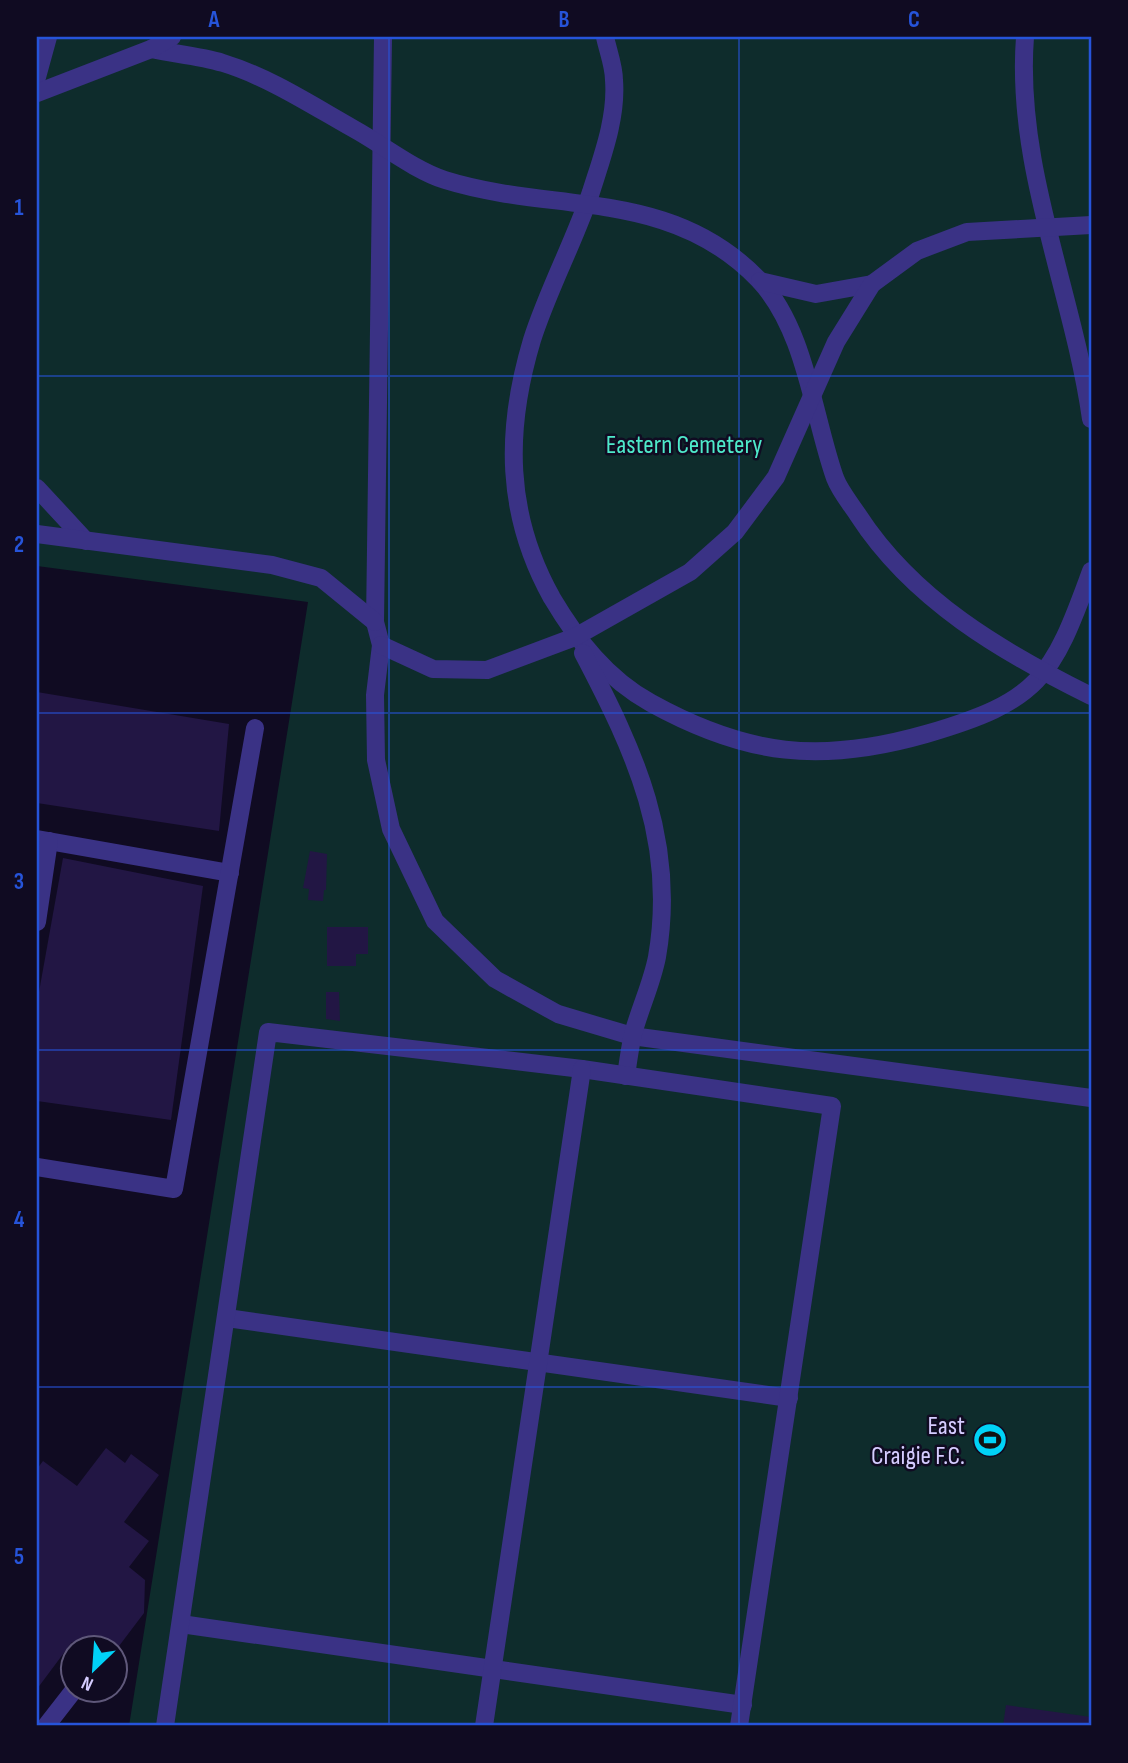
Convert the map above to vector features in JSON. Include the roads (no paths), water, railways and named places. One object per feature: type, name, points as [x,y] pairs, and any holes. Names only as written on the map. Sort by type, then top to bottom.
[{"type":"lane","points":[[37,77],[48,37]]},
{"type":"lane","points":[[37,93],[151,49],[172,37]]},
{"type":"lane","points":[[383,37],[375,622],[381,645],[375,695],[376,760],[391,829],[435,921],[495,979],[558,1014],[632,1036],[1091,1098]]},
{"type":"lane","points":[[605,37],[615,81],[609,138],[587,202],[533,338],[514,414],[514,492],[536,569],[620,722],[654,817],[663,894],[656,959],[632,1036],[626,1076]]},
{"type":"lane","points":[[1025,37],[1021,83],[1046,226],[1084,370],[1091,419]]},
{"type":"lane","points":[[151,49],[224,63],[295,96],[440,178],[491,194],[587,202],[657,218],[710,240],[760,281],[793,335],[836,482],[876,543],[937,602],[990,642],[1045,674],[1091,696]]},
{"type":"lane","points":[[381,645],[433,669],[487,670],[575,637],[690,572],[735,532],[776,477],[836,342],[872,284],[917,251],[967,232],[1091,225]]},
{"type":"lane","points":[[760,281],[816,294],[872,284]]},
{"type":"lane","points":[[37,488],[86,541]]},
{"type":"lane","points":[[37,534],[272,565],[321,578],[375,622]]},
{"type":"lane","points":[[575,637],[628,690],[689,724],[755,746],[818,753],[877,748],[977,719],[1017,700],[1045,674],[1073,622],[1091,571]]},
{"type":"lane","points":[[37,1167],[174,1189],[255,728]]},
{"type":"lane","points":[[37,922],[43,840],[230,873]]},
{"type":"lane","points":[[165,1726],[268,1032],[582,1069],[832,1107],[739,1726]]},
{"type":"lane","points":[[484,1726],[582,1069]]},
{"type":"lane","points":[[227,1318],[789,1398]]},
{"type":"lane","points":[[181,1624],[743,1705]]},
{"type":"lane","points":[[46,1726],[63,1704]]},
{"type":"place","name":"East Craigie F.C.","points":[[990,1440]]},
{"type":"park label","name":"Eastern Cemetery","points":[[684,444]]}]
